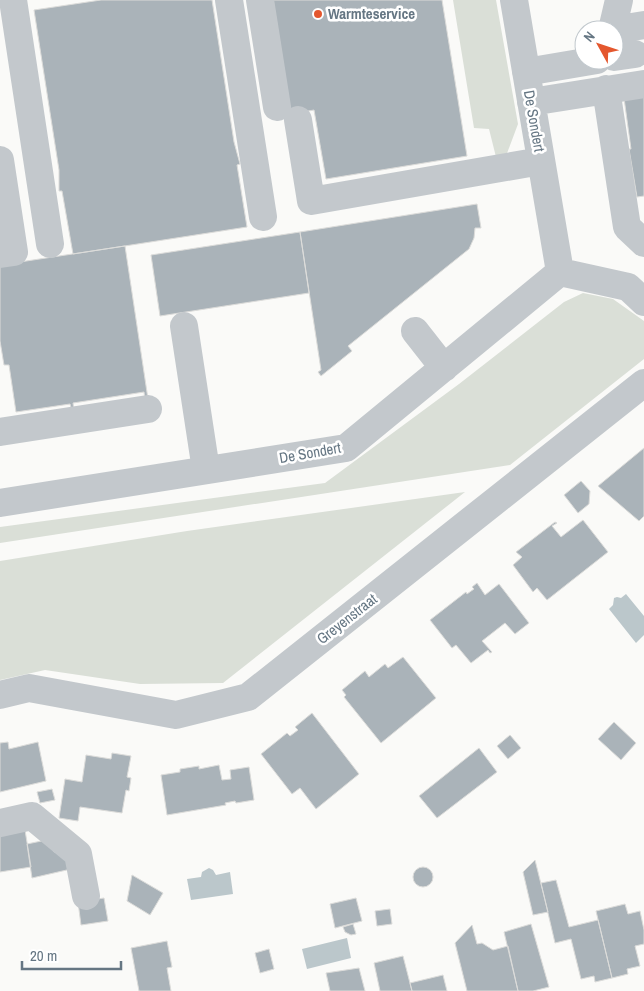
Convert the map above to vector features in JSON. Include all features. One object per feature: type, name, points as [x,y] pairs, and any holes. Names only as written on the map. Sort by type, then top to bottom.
[{"type":"street","points":[[12,0],[50,244]]},
{"type":"street","points":[[229,0],[262,217]]},
{"type":"street","points":[[260,0],[311,200],[541,161]]},
{"type":"street","name":"De Sondert","points":[[1,498],[206,470],[346,448],[560,272],[514,0]]},
{"type":"street","points":[[615,20],[619,0]]},
{"type":"street","points":[[624,29],[644,26]]},
{"type":"street","points":[[526,72],[574,64]]},
{"type":"street","points":[[531,102],[644,84]]},
{"type":"street","points":[[606,89],[627,227],[644,243]]},
{"type":"street","points":[[0,160],[14,252],[0,254]]},
{"type":"street","points":[[560,272],[639,288]]},
{"type":"street","points":[[184,326],[206,470]]},
{"type":"street","points":[[415,331],[444,368]]},
{"type":"street","name":"Greyenstraat","points":[[0,695],[30,688],[176,714],[248,697],[644,383]]},
{"type":"street","points":[[0,432],[148,409]]},
{"type":"street","points":[[0,823],[32,816],[78,854],[86,896]]},
{"type":"shaded area","points":[[453,0],[496,0],[518,124],[506,156],[498,165],[489,129],[474,128]]},
{"type":"shaded area","points":[[583,293],[613,299],[644,321],[644,359],[510,465],[0,543],[0,527],[325,483],[459,384],[564,302]]},
{"type":"shaded area","points":[[465,492],[223,683],[140,684],[45,670],[0,680],[0,561],[187,531]]},
{"type":"shaded area","points":[[626,594],[644,616],[644,635],[636,643],[609,609],[613,605],[614,598],[621,598]]},
{"type":"shaded area","points":[[209,868],[216,875],[230,872],[233,894],[191,900],[187,879],[201,877],[202,872]]},
{"type":"shaded area","points":[[347,938],[351,958],[307,969],[302,949]]},
{"type":"building","points":[[101,0],[212,0],[234,142],[240,164],[237,165],[247,227],[73,254],[62,191],[59,191],[59,170],[34,10]]},
{"type":"building","points":[[273,0],[442,0],[467,156],[326,179],[314,110],[291,114]]},
{"type":"building","points":[[644,95],[644,196],[637,197],[629,149],[631,149],[624,98]]},
{"type":"building","points":[[477,204],[481,228],[475,228],[474,238],[469,249],[348,346],[352,351],[321,376],[318,372],[321,370],[300,232]]},
{"type":"building","points":[[300,232],[309,293],[160,316],[151,255]]},
{"type":"building","points":[[125,246],[148,399],[145,400],[144,392],[73,403],[74,411],[72,411],[70,404],[16,412],[9,365],[4,365],[0,341],[0,265]]},
{"type":"building","points":[[644,448],[644,516],[639,521],[598,486]]},
{"type":"building","points":[[581,481],[590,491],[589,504],[578,513],[564,495]]},
{"type":"building","points":[[583,520],[608,552],[547,600],[537,588],[533,592],[513,565],[522,557],[516,552],[555,522],[557,523],[552,526],[561,537]]},
{"type":"building","points":[[477,583],[485,595],[499,584],[529,623],[515,634],[505,623],[482,641],[492,652],[490,653],[488,650],[471,663],[456,645],[452,648],[430,620],[466,592],[467,594],[474,589],[472,587]]},
{"type":"building","points":[[403,657],[436,698],[381,743],[344,697],[346,695],[342,690],[365,671],[369,677],[385,664],[388,668]]},
{"type":"building","points":[[312,713],[359,774],[316,809],[300,788],[292,794],[261,754],[287,733],[290,736],[298,730],[295,727]]},
{"type":"building","points":[[614,722],[636,743],[621,760],[598,739]]},
{"type":"building","points":[[510,735],[521,748],[508,759],[497,746]]},
{"type":"building","points":[[8,742],[9,749],[38,742],[46,781],[0,792],[0,743]]},
{"type":"building","points":[[479,748],[497,772],[437,818],[419,796]]},
{"type":"building","points":[[112,753],[131,756],[127,777],[131,778],[129,791],[126,790],[122,813],[80,807],[78,821],[59,818],[65,779],[82,782],[86,755],[111,759]]},
{"type":"building","points":[[219,765],[222,780],[231,779],[230,770],[249,767],[254,800],[236,803],[235,801],[225,803],[226,805],[167,815],[161,775],[180,772],[180,769],[199,766],[199,769]]},
{"type":"building","points":[[52,789],[55,800],[40,803],[37,792]]},
{"type":"building","points":[[25,830],[31,867],[0,872],[0,835]]},
{"type":"building","points":[[51,839],[54,852],[64,851],[71,869],[32,878],[27,844]]},
{"type":"building","points":[[535,860],[548,912],[533,915],[523,872]]},
{"type":"building","points":[[423,867],[430,870],[433,877],[430,884],[423,887],[416,884],[413,877],[416,870]]},
{"type":"building","points":[[132,875],[163,893],[150,915],[127,901]]},
{"type":"building","points":[[556,880],[569,927],[598,920],[612,978],[595,982],[594,976],[581,979],[571,939],[555,943],[541,883]]},
{"type":"building","points":[[104,898],[108,921],[81,925],[78,902]]},
{"type":"building","points":[[356,898],[362,921],[335,928],[330,904]]},
{"type":"building","points":[[625,904],[628,914],[640,911],[644,930],[644,944],[635,946],[640,966],[627,969],[628,974],[612,978],[596,911]]},
{"type":"building","points":[[390,909],[392,924],[377,926],[375,911]]},
{"type":"building","points":[[353,924],[356,934],[351,935],[345,932],[343,927]]},
{"type":"building","points":[[531,924],[549,987],[533,991],[518,991],[504,932]]},
{"type":"building","points":[[472,925],[477,944],[482,943],[493,950],[508,946],[518,991],[467,991],[455,943]]},
{"type":"building","points":[[167,941],[172,967],[167,968],[171,991],[139,991],[131,948]]},
{"type":"building","points":[[269,949],[274,969],[260,973],[255,953]]},
{"type":"building","points":[[403,956],[412,991],[380,991],[374,963]]},
{"type":"building","points":[[359,968],[365,991],[330,991],[326,973]]},
{"type":"building","points":[[443,975],[447,991],[412,991],[410,983]]},
{"type":"place","name":"Warmteservice","points":[[318,14]]}]
